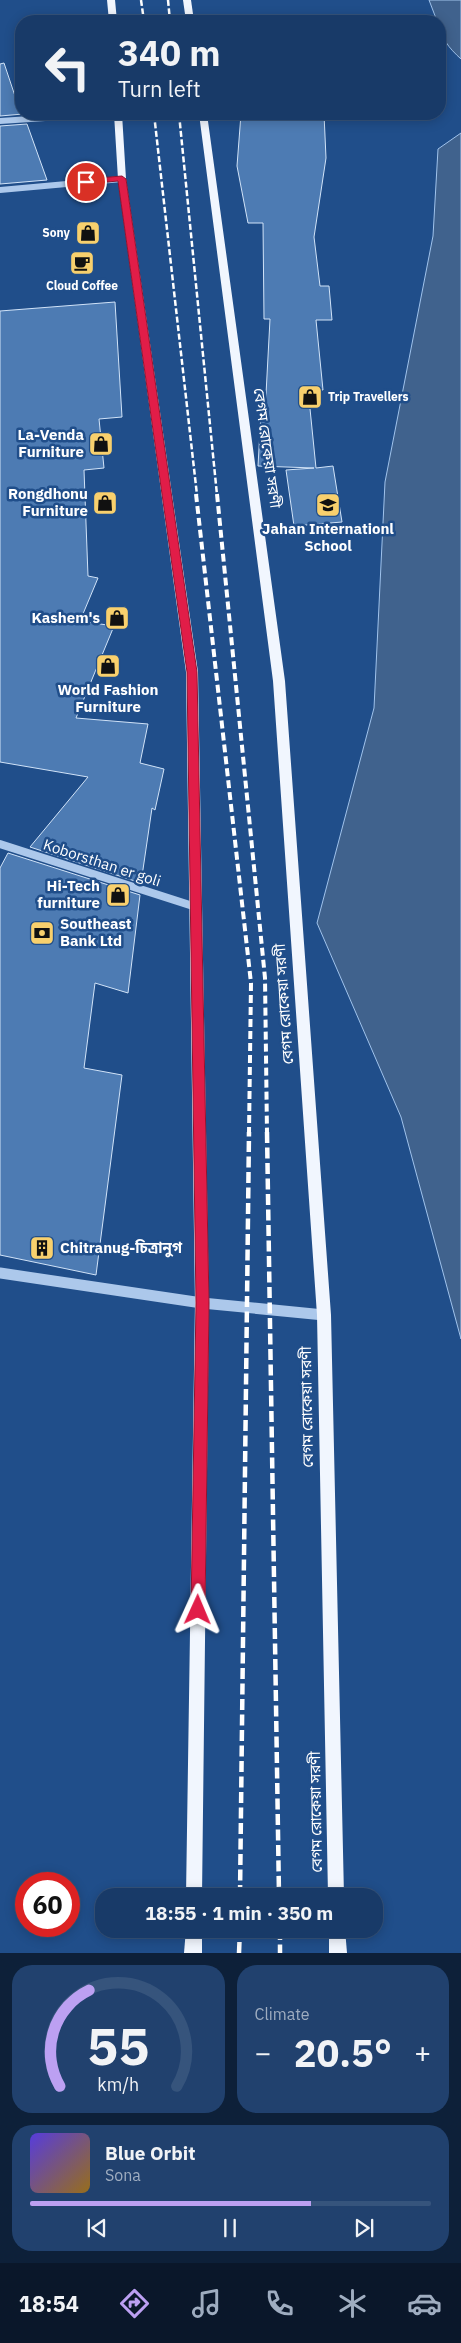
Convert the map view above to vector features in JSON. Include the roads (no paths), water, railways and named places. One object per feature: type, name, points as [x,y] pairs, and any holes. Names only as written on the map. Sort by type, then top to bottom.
[{"type":"main road","points":[[111,0],[112,15]]},
{"type":"main road","points":[[187,0],[189,15]]},
{"type":"main road","points":[[118,120],[122,179],[192,672],[202,1303],[194,1888]]},
{"type":"main road","name":"বেগম রোকেয়া সরণী","points":[[204,120],[279,681],[324,1315],[336,1888]]},
{"type":"main road","points":[[193,1953],[194,1938]]},
{"type":"main road","points":[[337,1938],[338,1953]]},
{"type":"street","points":[[0,121],[15,120]]},
{"type":"street","points":[[0,190],[122,179]]},
{"type":"street","name":"Koborsthan er goli","points":[[0,844],[196,907]]},
{"type":"street","points":[[0,1273],[202,1303],[324,1315]]},
{"type":"water","points":[[429,0],[461,0],[461,59],[446,42],[446,15],[435,15]]},
{"type":"water","points":[[461,133],[461,1339],[401,1117],[317,923],[374,708],[385,482],[433,236],[438,149]]},
{"type":"railway","points":[[141,0],[143,15]]},
{"type":"railway","points":[[168,0],[169,15]]},
{"type":"railway","points":[[155,120],[197,495]]},
{"type":"railway","points":[[180,120],[217,495]]},
{"type":"railway","points":[[196,494],[251,983],[249,1133]]},
{"type":"railway","points":[[217,494],[265,978],[267,1133]]},
{"type":"railway","points":[[240,1888],[249,1132]]},
{"type":"railway","points":[[267,1132],[279,1888]]},
{"type":"railway","points":[[239,1953],[240,1938]]},
{"type":"railway","points":[[280,1938],[280,1953]]},
{"type":"place","name":"Sony","points":[[88,233]]},
{"type":"place","name":"Cloud Coffee","points":[[82,263]]},
{"type":"place","name":"Trip Travellers","points":[[310,397]]},
{"type":"place","name":"La-Venda Furniture","points":[[101,444]]},
{"type":"place","name":"Rongdhonu Furniture","points":[[105,503]]},
{"type":"place","name":"Jahan Internationl School","points":[[328,505]]},
{"type":"place","name":"Kashem's","points":[[117,618]]},
{"type":"place","name":"World Fashion Furniture","points":[[108,666]]},
{"type":"place","name":"Hi-Tech furniture","points":[[118,895]]},
{"type":"place","name":"Southeast Bank Ltd","points":[[42,933]]},
{"type":"place","name":"Chitranug-চিত্রানুগ","points":[[42,1248]]}]
